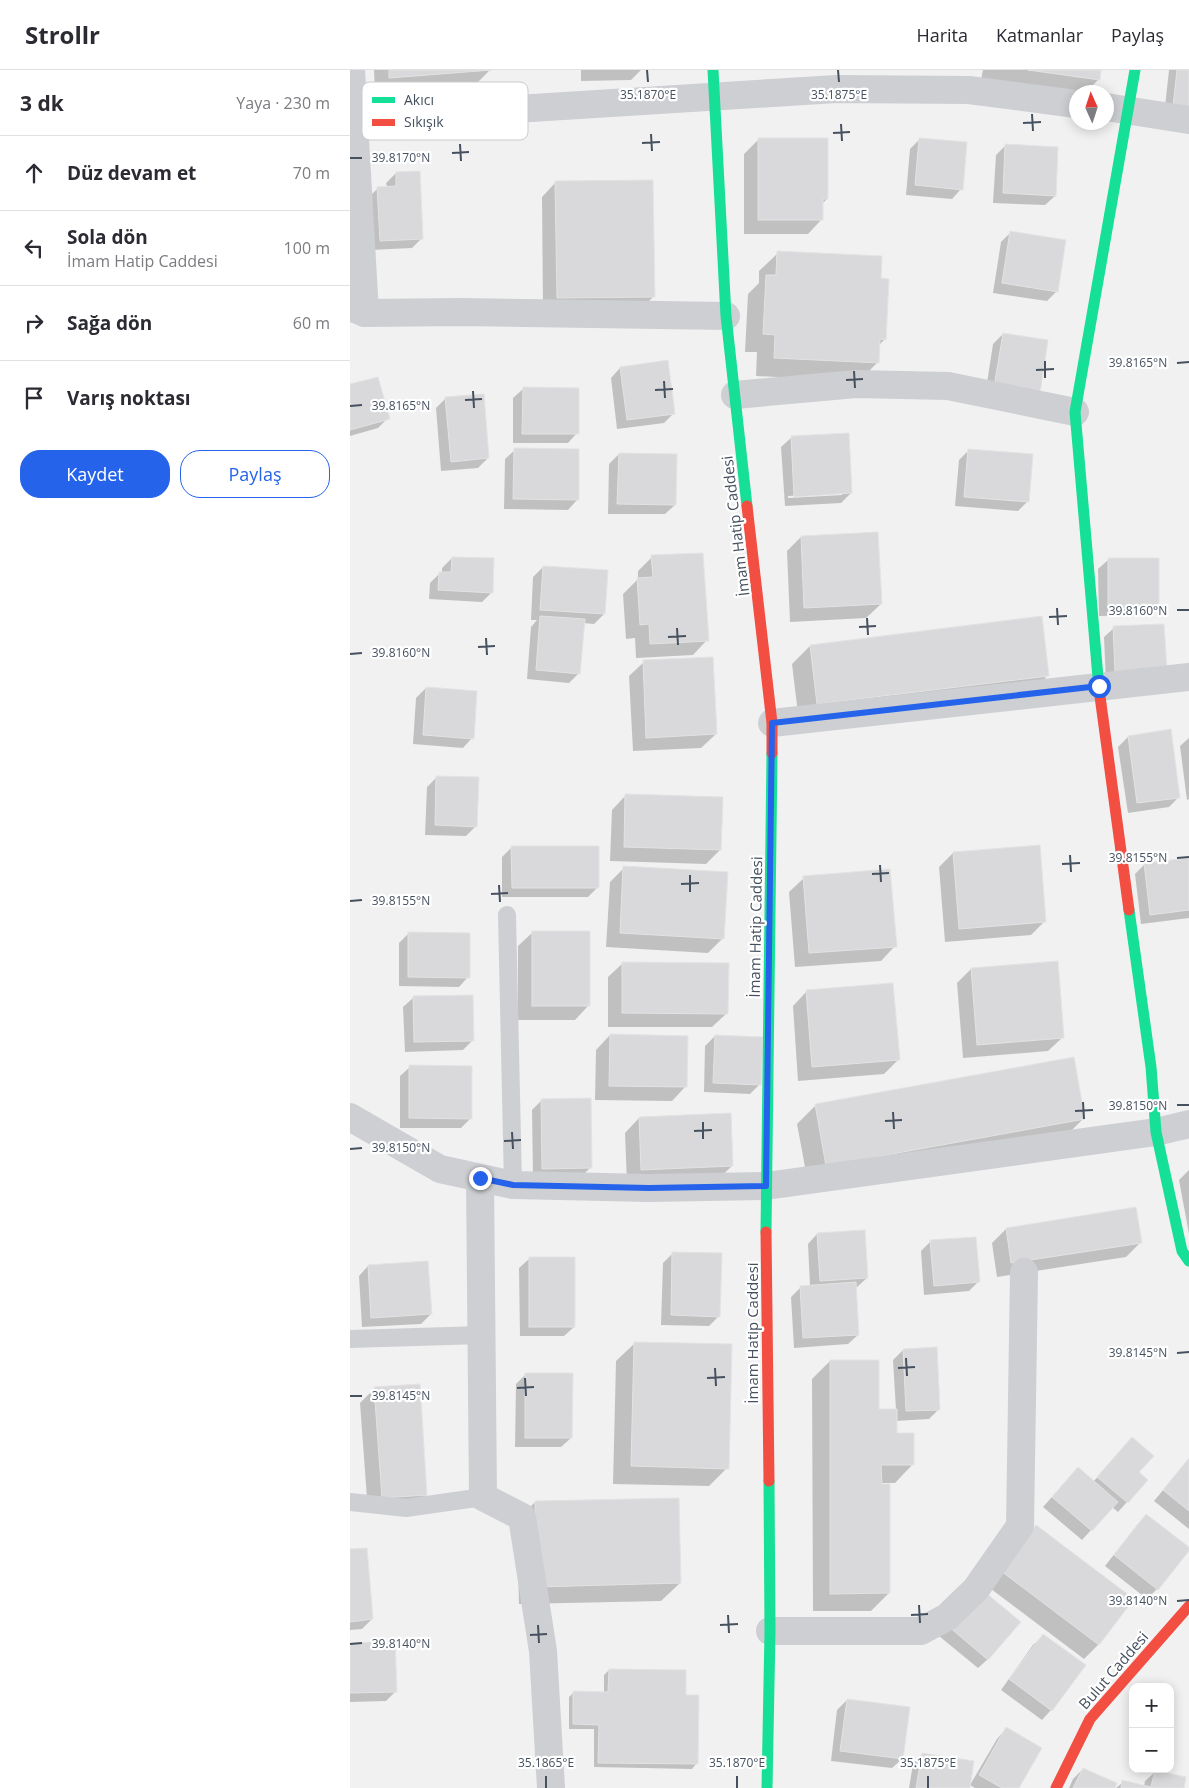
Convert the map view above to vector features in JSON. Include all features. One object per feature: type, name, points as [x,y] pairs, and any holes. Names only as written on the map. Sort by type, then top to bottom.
[{"type":"street","points":[[351,70],[354,120],[358,310],[726,316]]},
{"type":"street","points":[[1135,70],[1117,109],[1076,412],[1099,686],[1152,1067],[1156,1132],[1182,1251],[1189,1261]]},
{"type":"street","points":[[528,102],[714,83],[836,89],[939,80],[968,90],[1069,103]]},
{"type":"street","name":"İmam Hatip Caddesi","points":[[714,83],[726,316],[772,723],[766,1186],[770,1631],[767,1788]]},
{"type":"street","points":[[1117,109],[1189,120]]},
{"type":"street","points":[[354,120],[362,119]]},
{"type":"street","points":[[735,395],[856,384],[948,386],[1076,412]]},
{"type":"street","points":[[772,723],[1189,676]]},
{"type":"street","points":[[350,1117],[440,1169],[513,1185],[649,1188],[766,1186],[1156,1132],[1189,1124]]},
{"type":"street","points":[[480,1178],[483,1497],[522,1517],[544,1651],[551,1788]]},
{"type":"street","points":[[770,1631],[921,1631],[947,1617],[976,1589],[1020,1526],[1024,1272]]},
{"type":"street","name":"Bulut Caddesi","points":[[1056,1788],[1090,1719],[1189,1606]]},
{"type":"lane","points":[[507,915],[513,1185]]},
{"type":"lane","points":[[350,1339],[482,1336]]},
{"type":"lane","points":[[350,1502],[406,1508],[483,1497]]},
{"type":"building","points":[[389,70],[492,70],[389,78]]},
{"type":"building","points":[[1028,70],[1101,70],[1100,80]]},
{"type":"building","points":[[1177,70],[1189,70],[1189,108],[1173,106]]},
{"type":"building","points":[[758,138],[828,138],[828,199],[823,199],[823,220],[758,220]]},
{"type":"building","points":[[919,138],[967,142],[963,190],[915,185]]},
{"type":"building","points":[[1005,144],[1058,147],[1056,196],[1003,193]]},
{"type":"building","points":[[420,171],[423,239],[380,241],[377,187],[396,186],[396,172]]},
{"type":"building","points":[[653,180],[655,297],[557,298],[555,181]]},
{"type":"building","points":[[1010,231],[1066,240],[1058,292],[1002,283]]},
{"type":"building","points":[[777,251],[882,256],[881,278],[889,279],[886,340],[880,339],[879,363],[774,358],[775,335],[763,334],[766,275],[776,275]]},
{"type":"building","points":[[1003,333],[1048,340],[1040,393],[994,387]]},
{"type":"building","points":[[668,360],[675,414],[627,420],[620,367]]},
{"type":"building","points":[[378,377],[390,419],[350,430],[350,384]]},
{"type":"building","points":[[523,387],[579,388],[579,434],[522,434]]},
{"type":"building","points":[[484,394],[489,458],[451,462],[445,397]]},
{"type":"building","points":[[849,433],[852,493],[794,497],[791,436]]},
{"type":"building","points":[[514,448],[579,449],[579,500],[513,499]]},
{"type":"building","points":[[968,449],[1033,454],[1029,502],[964,497]]},
{"type":"building","points":[[619,453],[677,454],[676,505],[617,504]]},
{"type":"building","points":[[878,532],[882,604],[804,608],[801,536]]},
{"type":"building","points":[[703,553],[709,641],[650,644],[649,624],[640,625],[637,578],[653,577],[651,555]]},
{"type":"building","points":[[452,557],[494,558],[493,593],[438,590],[439,572],[451,572]]},
{"type":"building","points":[[1108,558],[1159,558],[1159,606],[1108,606]]},
{"type":"building","points":[[543,566],[608,570],[605,614],[540,610]]},
{"type":"building","points":[[540,616],[585,619],[580,674],[536,670]]},
{"type":"building","points":[[1042,616],[1049,676],[817,704],[810,645]]},
{"type":"building","points":[[1164,624],[1167,670],[1115,672],[1113,626]]},
{"type":"building","points":[[713,657],[717,734],[646,738],[643,660]]},
{"type":"building","points":[[426,687],[477,691],[474,739],[423,735]]},
{"type":"building","points":[[1171,729],[1180,798],[1137,803],[1128,736]]},
{"type":"building","points":[[436,776],[479,777],[477,827],[435,825]]},
{"type":"building","points":[[625,794],[723,797],[721,850],[624,847]]},
{"type":"building","points":[[1040,845],[1046,922],[959,929],[953,852]]},
{"type":"building","points":[[511,846],[599,846],[599,888],[512,888]]},
{"type":"building","points":[[1189,858],[1189,910],[1150,915],[1144,863]]},
{"type":"building","points":[[623,866],[728,872],[724,939],[620,933]]},
{"type":"building","points":[[890,869],[897,947],[809,953],[803,876]]},
{"type":"building","points":[[532,931],[590,931],[590,1006],[532,1006]]},
{"type":"building","points":[[408,932],[470,933],[470,978],[408,977]]},
{"type":"building","points":[[1058,961],[1064,1038],[977,1045],[971,968]]},
{"type":"building","points":[[622,962],[729,963],[728,1014],[622,1013]]},
{"type":"building","points":[[893,983],[900,1060],[812,1067],[806,990]]},
{"type":"building","points":[[473,995],[474,1041],[414,1042],[413,996]]},
{"type":"building","points":[[610,1034],[688,1036],[687,1087],[609,1086]]},
{"type":"building","points":[[715,1035],[763,1037],[761,1085],[713,1083]]},
{"type":"building","points":[[1074,1057],[1085,1119],[826,1166],[815,1104]]},
{"type":"building","points":[[409,1065],[472,1066],[472,1119],[409,1118]]},
{"type":"building","points":[[591,1098],[592,1168],[542,1169],[541,1099]]},
{"type":"building","points":[[731,1113],[733,1166],[641,1170],[639,1117]]},
{"type":"building","points":[[1136,1207],[1142,1243],[1011,1263],[1006,1228]]},
{"type":"building","points":[[865,1230],[868,1278],[820,1281],[817,1233]]},
{"type":"building","points":[[976,1237],[980,1282],[934,1286],[930,1240]]},
{"type":"building","points":[[672,1252],[722,1253],[720,1317],[671,1315]]},
{"type":"building","points":[[529,1257],[575,1257],[575,1327],[529,1327]]},
{"type":"building","points":[[428,1261],[432,1314],[371,1318],[368,1265]]},
{"type":"building","points":[[856,1282],[859,1335],[803,1338],[800,1286]]},
{"type":"building","points":[[634,1342],[732,1344],[729,1469],[631,1466]]},
{"type":"building","points":[[937,1347],[940,1410],[906,1411],[903,1349]]},
{"type":"building","points":[[830,1360],[879,1360],[879,1409],[897,1409],[897,1433],[914,1433],[914,1465],[881,1465],[882,1484],[890,1484],[890,1593],[830,1594]]},
{"type":"building","points":[[525,1373],[573,1373],[572,1438],[525,1438]]},
{"type":"building","points":[[420,1384],[427,1495],[382,1498],[374,1387]]},
{"type":"building","points":[[1132,1437],[1154,1456],[1139,1472],[1148,1480],[1128,1503],[1097,1477]]},
{"type":"building","points":[[1189,1458],[1189,1511],[1163,1490]]},
{"type":"building","points":[[1078,1467],[1118,1502],[1092,1531],[1052,1497]]},
{"type":"building","points":[[679,1498],[681,1583],[537,1587],[535,1501]]},
{"type":"building","points":[[1146,1514],[1189,1547],[1189,1551],[1158,1590],[1114,1555]]},
{"type":"building","points":[[1036,1525],[1134,1599],[1099,1645],[1001,1571]]},
{"type":"building","points":[[367,1548],[373,1619],[350,1622],[350,1549]]},
{"type":"building","points":[[980,1588],[1021,1622],[988,1660],[948,1626]]},
{"type":"building","points":[[1043,1634],[1086,1665],[1052,1711],[1009,1679]]},
{"type":"building","points":[[395,1641],[397,1692],[350,1693],[350,1643]]},
{"type":"building","points":[[609,1669],[686,1670],[686,1695],[699,1695],[698,1764],[598,1763],[599,1725],[573,1724],[573,1691],[608,1692]]},
{"type":"building","points":[[847,1699],[910,1707],[903,1759],[840,1751]]},
{"type":"building","points":[[1006,1727],[1042,1748],[1019,1788],[1002,1788],[979,1775]]},
{"type":"building","points":[[922,1753],[974,1761],[970,1788],[916,1788]]},
{"type":"building","points":[[1083,1768],[1117,1783],[1115,1788],[1073,1788]]},
{"type":"building","points":[[1154,1773],[1168,1773],[1186,1777],[1184,1788],[1121,1788],[1122,1780],[1151,1787]]},
{"type":"traffic: fast","points":[[713,70],[726,316],[747,506]]},
{"type":"traffic: fast","points":[[1099,689],[1075,412],[1135,70]]},
{"type":"traffic: fast","points":[[766,1232],[772,753]]},
{"type":"traffic: fast","points":[[1129,910],[1151,1067],[1156,1132],[1182,1251],[1189,1261]]},
{"type":"traffic: fast","points":[[767,1788],[770,1631],[769,1481]]},
{"type":"traffic: jam","points":[[747,506],[772,723],[772,753]]},
{"type":"traffic: jam","points":[[1099,689],[1129,910]]},
{"type":"traffic: jam","points":[[766,1232],[769,1481]]},
{"type":"traffic: jam","points":[[1056,1788],[1090,1719],[1189,1606]]},
{"type":"route","points":[[480,1178],[513,1185],[649,1188],[766,1186],[772,723],[1099,686]]}]
